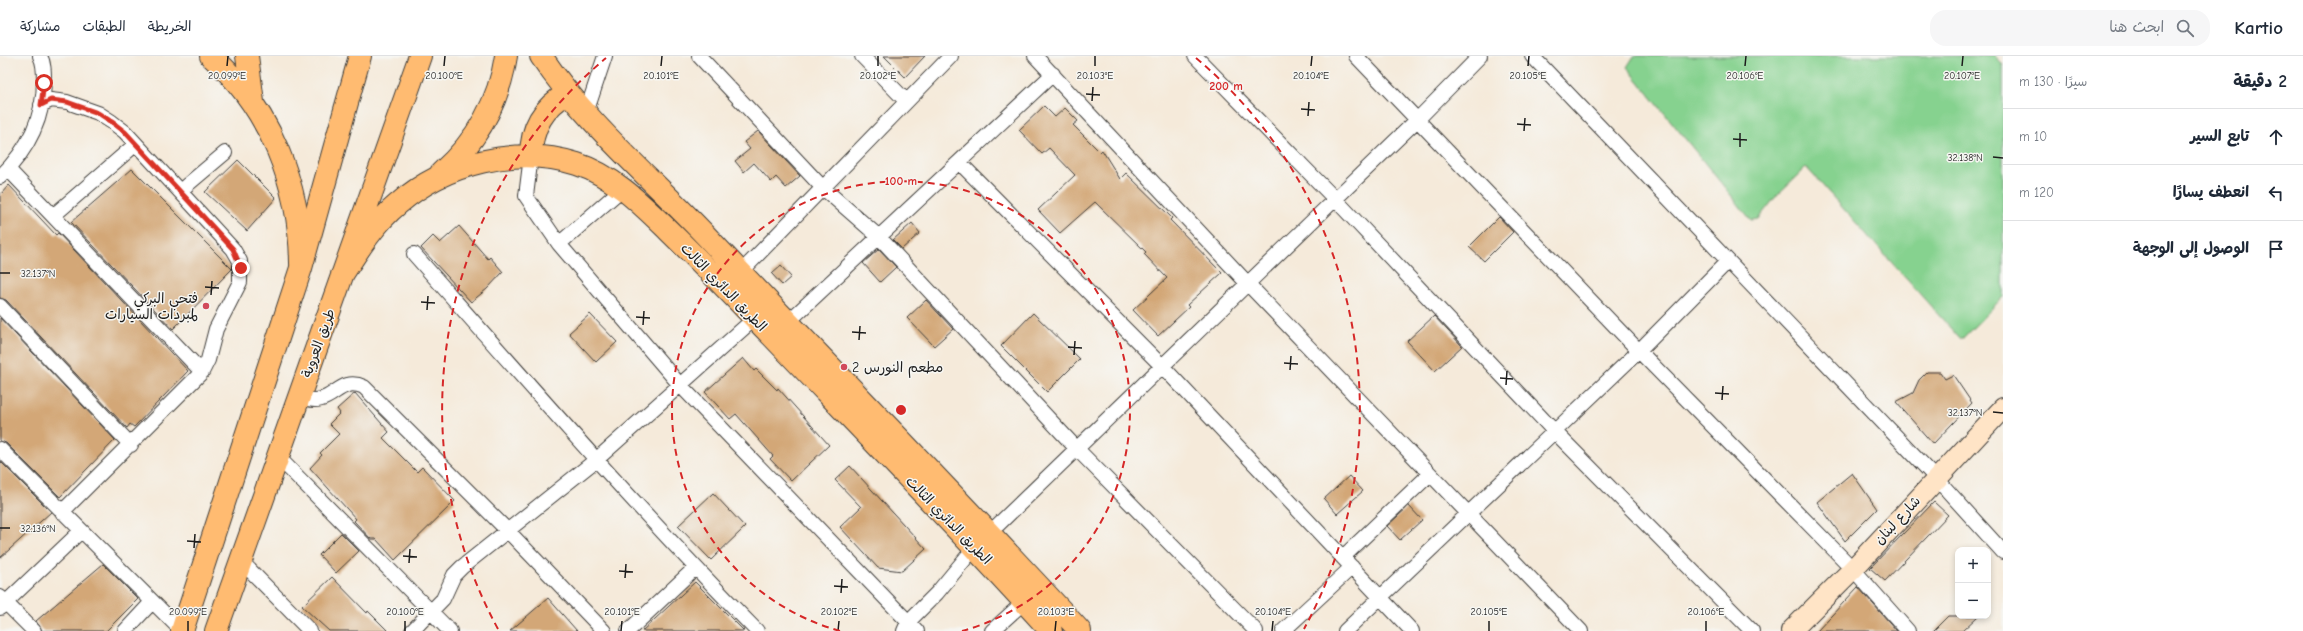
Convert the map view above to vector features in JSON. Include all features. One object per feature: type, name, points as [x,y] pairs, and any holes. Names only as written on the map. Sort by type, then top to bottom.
[{"type":"main road","points":[[211,56],[228,73],[254,106],[275,143],[290,183],[299,225],[300,268]]},
{"type":"main road","points":[[248,56],[250,87],[254,106]]},
{"type":"main road","points":[[182,631],[300,268],[360,56]]},
{"type":"main road","name":"طريق العروبة","points":[[216,631],[420,56]]},
{"type":"main road","points":[[436,178],[464,151],[485,119],[500,83],[506,56]]},
{"type":"main road","name":"الطريق الدائري الثالث","points":[[542,56],[568,93],[586,114],[681,209],[788,322],[983,539],[1025,601],[1052,631]]},
{"type":"main road","points":[[531,156],[533,134],[542,114],[568,93]]},
{"type":"main road","name":"الطريق الدائري الثالث","points":[[342,275],[360,248],[385,216],[411,193],[436,178],[492,160],[531,156],[558,159],[594,171],[622,188],[690,251],[755,318],[1080,631]]},
{"type":"street","points":[[586,114],[605,56]]},
{"type":"street","points":[[699,56],[822,187],[879,237],[1077,449],[1256,631]]},
{"type":"street","points":[[862,56],[906,101]]},
{"type":"street","points":[[740,272],[951,56]]},
{"type":"street","points":[[1035,56],[1248,284],[1581,631]]},
{"type":"street","points":[[1195,56],[1334,198],[1554,431],[1752,631]]},
{"type":"street","points":[[1356,56],[1639,351],[1853,569],[1908,631]]},
{"type":"street","points":[[531,156],[526,196],[558,244],[680,385],[910,628],[937,593],[983,539],[1163,367],[1334,198],[1417,120],[1480,56]]},
{"type":"street","points":[[1532,56],[1936,478],[2003,552]]},
{"type":"street","points":[[42,57],[44,83],[41,105],[29,140],[15,162],[4,173],[53,216],[202,372]]},
{"type":"street","points":[[788,322],[1053,74]]},
{"type":"street","points":[[41,105],[51,100],[83,107],[112,122],[136,144],[233,249],[241,268],[240,282],[220,321],[208,360],[202,372],[62,512]]},
{"type":"street","points":[[53,216],[136,144]]},
{"type":"street","points":[[180,191],[225,153]]},
{"type":"street","points":[[959,162],[1163,367],[1412,631]]},
{"type":"street","points":[[558,244],[622,188]]},
{"type":"street","points":[[414,254],[596,460],[695,568],[757,631]]},
{"type":"street","points":[[1344,631],[1381,598],[1468,513],[1639,351],[1728,261]]},
{"type":"street","points":[[0,306],[131,444]]},
{"type":"street","points":[[412,631],[446,595],[458,571],[507,530],[596,460],[755,318]]},
{"type":"street","points":[[299,396],[318,400],[330,396],[345,385],[358,385],[364,387],[507,530],[604,631]]},
{"type":"street","name":"شارع لبنان","points":[[1791,631],[1853,569],[1936,478],[2003,408]]},
{"type":"street","points":[[0,449],[182,631]]},
{"type":"street","points":[[278,457],[450,631]]},
{"type":"street","points":[[1283,631],[1430,474]]},
{"type":"street","points":[[34,631],[2,603],[81,531]]},
{"type":"street","points":[[241,560],[310,631]]},
{"type":"street","points":[[628,631],[695,568]]},
{"type":"street","points":[[992,631],[1025,601]]},
{"type":"street","points":[[125,631],[152,602]]},
{"type":"green space","points":[[1634,56],[1995,56],[2003,64],[2003,297],[1961,340],[1806,167],[1778,194],[1758,219],[1751,220],[1627,67]]},
{"type":"building","points":[[884,56],[925,56],[905,77]]},
{"type":"building","points":[[1044,106],[1055,117],[1065,108],[1078,121],[1073,125],[1100,152],[1102,150],[1120,179],[1126,173],[1172,218],[1170,220],[1222,273],[1187,305],[1189,307],[1158,336],[1133,310],[1167,278],[1144,254],[1146,252],[1095,202],[1060,233],[1038,210],[1075,175],[1049,148],[1042,154],[1019,130]]},
{"type":"building","points":[[758,131],[800,176],[786,188],[776,177],[771,182],[754,163],[744,172],[735,161],[750,149],[744,142]]},
{"type":"building","points":[[238,160],[276,198],[247,231],[205,192]]},
{"type":"building","points":[[132,169],[232,269],[173,329],[71,222]]},
{"type":"building","points":[[9,185],[56,235],[58,233],[188,371],[134,427],[130,424],[127,428],[6,300],[0,298],[0,195]]},
{"type":"building","points":[[1499,217],[1513,232],[1484,261],[1469,247]]},
{"type":"building","points":[[912,223],[920,233],[902,249],[893,240]]},
{"type":"building","points":[[459,226],[488,259],[490,257],[503,272],[487,289],[471,302],[421,248],[433,236],[440,243]]},
{"type":"building","points":[[879,249],[896,267],[880,282],[863,263]]},
{"type":"building","points":[[781,266],[791,277],[782,285],[772,274]]},
{"type":"building","points":[[926,300],[953,329],[934,346],[907,318]]},
{"type":"building","points":[[1033,313],[1080,359],[1047,392],[1001,346]]},
{"type":"building","points":[[590,314],[617,342],[596,362],[569,333]]},
{"type":"building","points":[[1434,316],[1462,346],[1435,371],[1407,341]]},
{"type":"building","points":[[0,318],[115,440],[60,497],[6,443],[0,441]]},
{"type":"building","points":[[743,358],[754,371],[756,369],[777,390],[778,388],[829,445],[791,481],[770,459],[773,456],[736,414],[730,419],[705,392]]},
{"type":"building","points":[[1927,372],[1940,372],[1945,379],[1953,375],[1972,403],[1933,444],[1896,402],[1913,393],[1919,380]]},
{"type":"building","points":[[355,393],[389,432],[383,438],[417,472],[422,467],[455,501],[395,560],[376,539],[371,539],[354,521],[356,519],[310,468],[322,455],[320,453],[339,434],[329,424],[340,413],[337,409]]},
{"type":"building","points":[[0,461],[51,512],[0,558]]},
{"type":"building","points":[[850,466],[926,549],[902,571],[878,568],[840,527],[861,507],[835,480]]},
{"type":"building","points":[[1852,473],[1877,509],[1845,541],[1817,502]]},
{"type":"building","points":[[1349,476],[1363,491],[1337,514],[1324,499]]},
{"type":"building","points":[[713,493],[745,527],[711,560],[678,526]]},
{"type":"building","points":[[1934,502],[1948,515],[1885,581],[1870,568]]},
{"type":"building","points":[[1409,506],[1422,520],[1400,540],[1387,526]]},
{"type":"building","points":[[341,533],[359,551],[336,573],[319,555]]},
{"type":"building","points":[[103,564],[138,599],[106,631],[42,631],[36,621]]},
{"type":"building","points":[[332,577],[367,613],[368,611],[388,631],[329,631],[302,606]]},
{"type":"building","points":[[695,582],[744,631],[642,631]]},
{"type":"building","points":[[1858,587],[1897,631],[1817,631]]},
{"type":"building","points":[[548,598],[577,631],[510,631]]},
{"type":"building","points":[[1948,616],[1955,616],[1955,619],[1975,619],[1962,631],[1933,631]]},
{"type":"place","name":"فتحي البركي لمبردات السيارات","points":[[206,306]]},
{"type":"place","name":"مطعم النورس 2","points":[[844,367]]},
{"type":"route","points":[[44,83],[41,105],[51,100],[67,102],[83,107],[98,113],[125,132],[233,249],[240,261],[241,268]]}]
